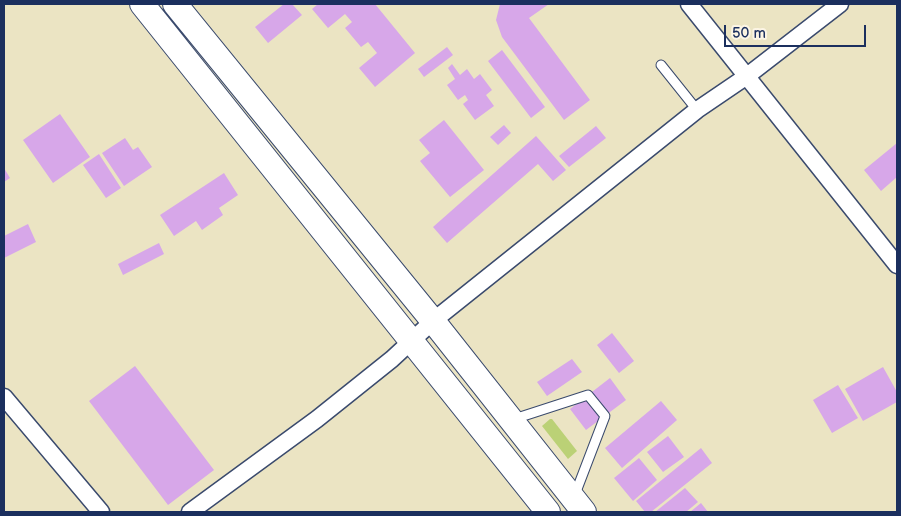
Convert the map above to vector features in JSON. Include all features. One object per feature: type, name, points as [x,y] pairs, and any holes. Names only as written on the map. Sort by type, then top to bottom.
[{"type":"street","points":[[175,4],[434,321],[579,506]]},
{"type":"street","points":[[689,4],[897,265]]},
{"type":"street","points":[[190,512],[318,419],[434,321],[697,110],[748,76],[840,4]]},
{"type":"street","points":[[147,5],[548,512]]},
{"type":"street","points":[[4,397],[101,512]]},
{"type":"lane","points":[[661,65],[697,110]]},
{"type":"lane","points":[[511,420],[588,395],[605,416],[579,506]]},
{"type":"green space","points":[[552,419],[577,451],[568,459],[542,426]]},
{"type":"building","points":[[284,4],[292,4],[302,15],[268,43],[255,27]]},
{"type":"building","points":[[318,4],[375,4],[415,53],[375,87],[359,68],[377,53],[368,42],[361,47],[345,28],[352,22],[345,14],[328,28],[312,9]]},
{"type":"building","points":[[500,4],[549,4],[529,18],[590,100],[564,120],[502,37],[496,20]]},
{"type":"building","points":[[447,47],[453,55],[424,77],[418,69]]},
{"type":"building","points":[[502,50],[545,107],[531,118],[488,61]]},
{"type":"building","points":[[452,64],[460,75],[467,69],[474,79],[480,74],[492,90],[486,95],[494,106],[475,120],[463,104],[468,100],[465,95],[458,100],[447,85],[455,79],[448,68]]},
{"type":"building","points":[[60,114],[90,157],[53,183],[23,140]]},
{"type":"building","points":[[444,120],[484,170],[450,197],[420,161],[430,153],[419,140]]},
{"type":"building","points":[[504,125],[511,133],[498,145],[490,137]]},
{"type":"building","points":[[596,126],[606,138],[569,167],[559,156]]},
{"type":"building","points":[[536,136],[566,170],[553,181],[538,164],[447,243],[433,227]]},
{"type":"building","points":[[125,138],[133,150],[138,147],[152,167],[124,186],[102,153]]},
{"type":"building","points":[[897,143],[897,177],[881,191],[864,170]]},
{"type":"building","points":[[99,154],[121,188],[106,198],[83,165]]},
{"type":"building","points":[[4,168],[10,178],[4,182]]},
{"type":"building","points":[[224,173],[238,195],[219,208],[223,215],[202,230],[196,221],[174,236],[160,215]]},
{"type":"building","points":[[28,224],[36,242],[4,258],[4,236]]},
{"type":"building","points":[[159,243],[164,254],[123,275],[118,264]]},
{"type":"building","points":[[612,333],[634,361],[619,373],[597,345]]},
{"type":"building","points":[[572,359],[582,372],[547,396],[537,382]]},
{"type":"building","points":[[135,366],[214,470],[168,505],[89,401]]},
{"type":"building","points":[[883,367],[897,392],[897,402],[863,421],[845,389]]},
{"type":"building","points":[[610,378],[626,400],[586,430],[570,409]]},
{"type":"building","points":[[838,385],[858,418],[832,433],[813,400]]},
{"type":"building","points":[[661,401],[677,420],[622,468],[605,448]]},
{"type":"building","points":[[668,436],[684,457],[663,472],[647,452]]},
{"type":"building","points":[[701,448],[712,463],[651,512],[645,512],[636,501]]},
{"type":"building","points":[[639,458],[657,480],[633,501],[614,478]]},
{"type":"building","points":[[685,488],[698,502],[686,512],[655,512]]},
{"type":"building","points":[[701,503],[708,512],[690,512]]}]
